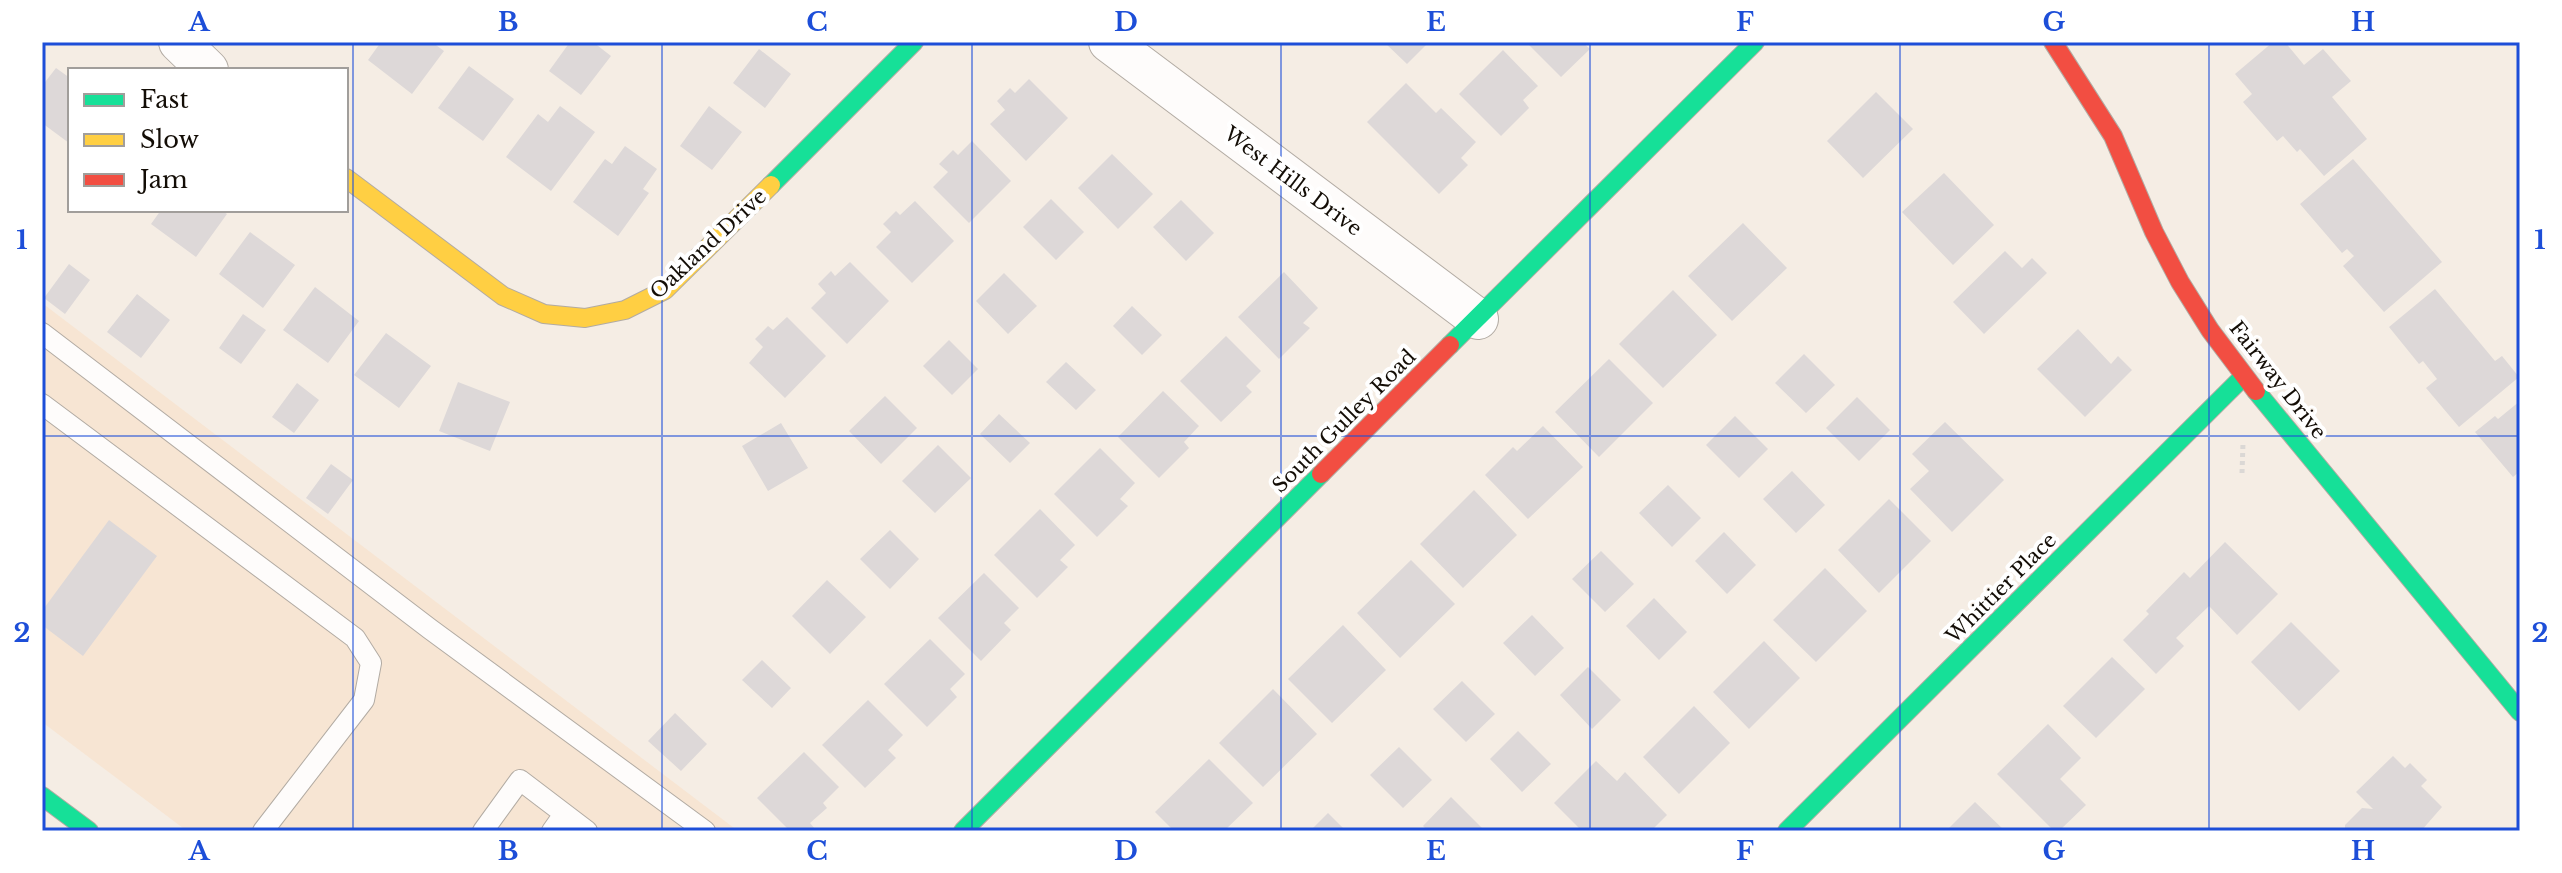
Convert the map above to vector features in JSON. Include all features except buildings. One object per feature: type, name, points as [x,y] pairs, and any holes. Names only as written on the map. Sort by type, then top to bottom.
[{"type":"street","points":[[179,42],[206,68]]},
{"type":"street","name":"Oakland Drive","points":[[348,180],[502,296],[535,312],[570,319],[616,315],[642,305],[665,290],[914,42]]},
{"type":"street","name":"West Hills Drive","points":[[1109,42],[1478,319]]},
{"type":"street","name":"South Gulley Road","points":[[963,831],[1755,42]]},
{"type":"street","name":"Fairway Drive","points":[[2053,42],[2113,136],[2154,232],[2210,330],[2244,376],[2520,712]]},
{"type":"street","name":"Whittier Place","points":[[1787,831],[2244,376]]},
{"type":"street","points":[[42,796],[89,831]]},
{"type":"lane","points":[[42,333],[430,629],[705,831]]},
{"type":"lane","points":[[42,404],[355,638],[371,663],[364,700],[263,831]]},
{"type":"lane","points":[[483,831],[520,780],[587,831]]},
{"type":"lane","points":[[552,831],[564,814]]},
{"type":"path","points":[[2242,473],[2244,438]]},
{"type":"shaded area","points":[[42,303],[738,831],[187,831],[42,722]]},
{"type":"traffic: fast","points":[[771,185],[914,42]]},
{"type":"traffic: fast","points":[[1450,345],[1755,42]]},
{"type":"traffic: fast","points":[[1787,831],[2244,376]]},
{"type":"traffic: fast","points":[[2256,391],[2520,712]]},
{"type":"traffic: fast","points":[[963,831],[1321,474]]},
{"type":"traffic: fast","points":[[42,796],[89,831]]},
{"type":"traffic: slow","points":[[348,180],[503,296],[544,314],[585,318],[625,310],[665,290],[771,185]]},
{"type":"traffic: jam","points":[[2053,42],[2113,136],[2154,232],[2180,282],[2210,330],[2256,391]]},
{"type":"traffic: jam","points":[[1321,474],[1450,345]]}]
